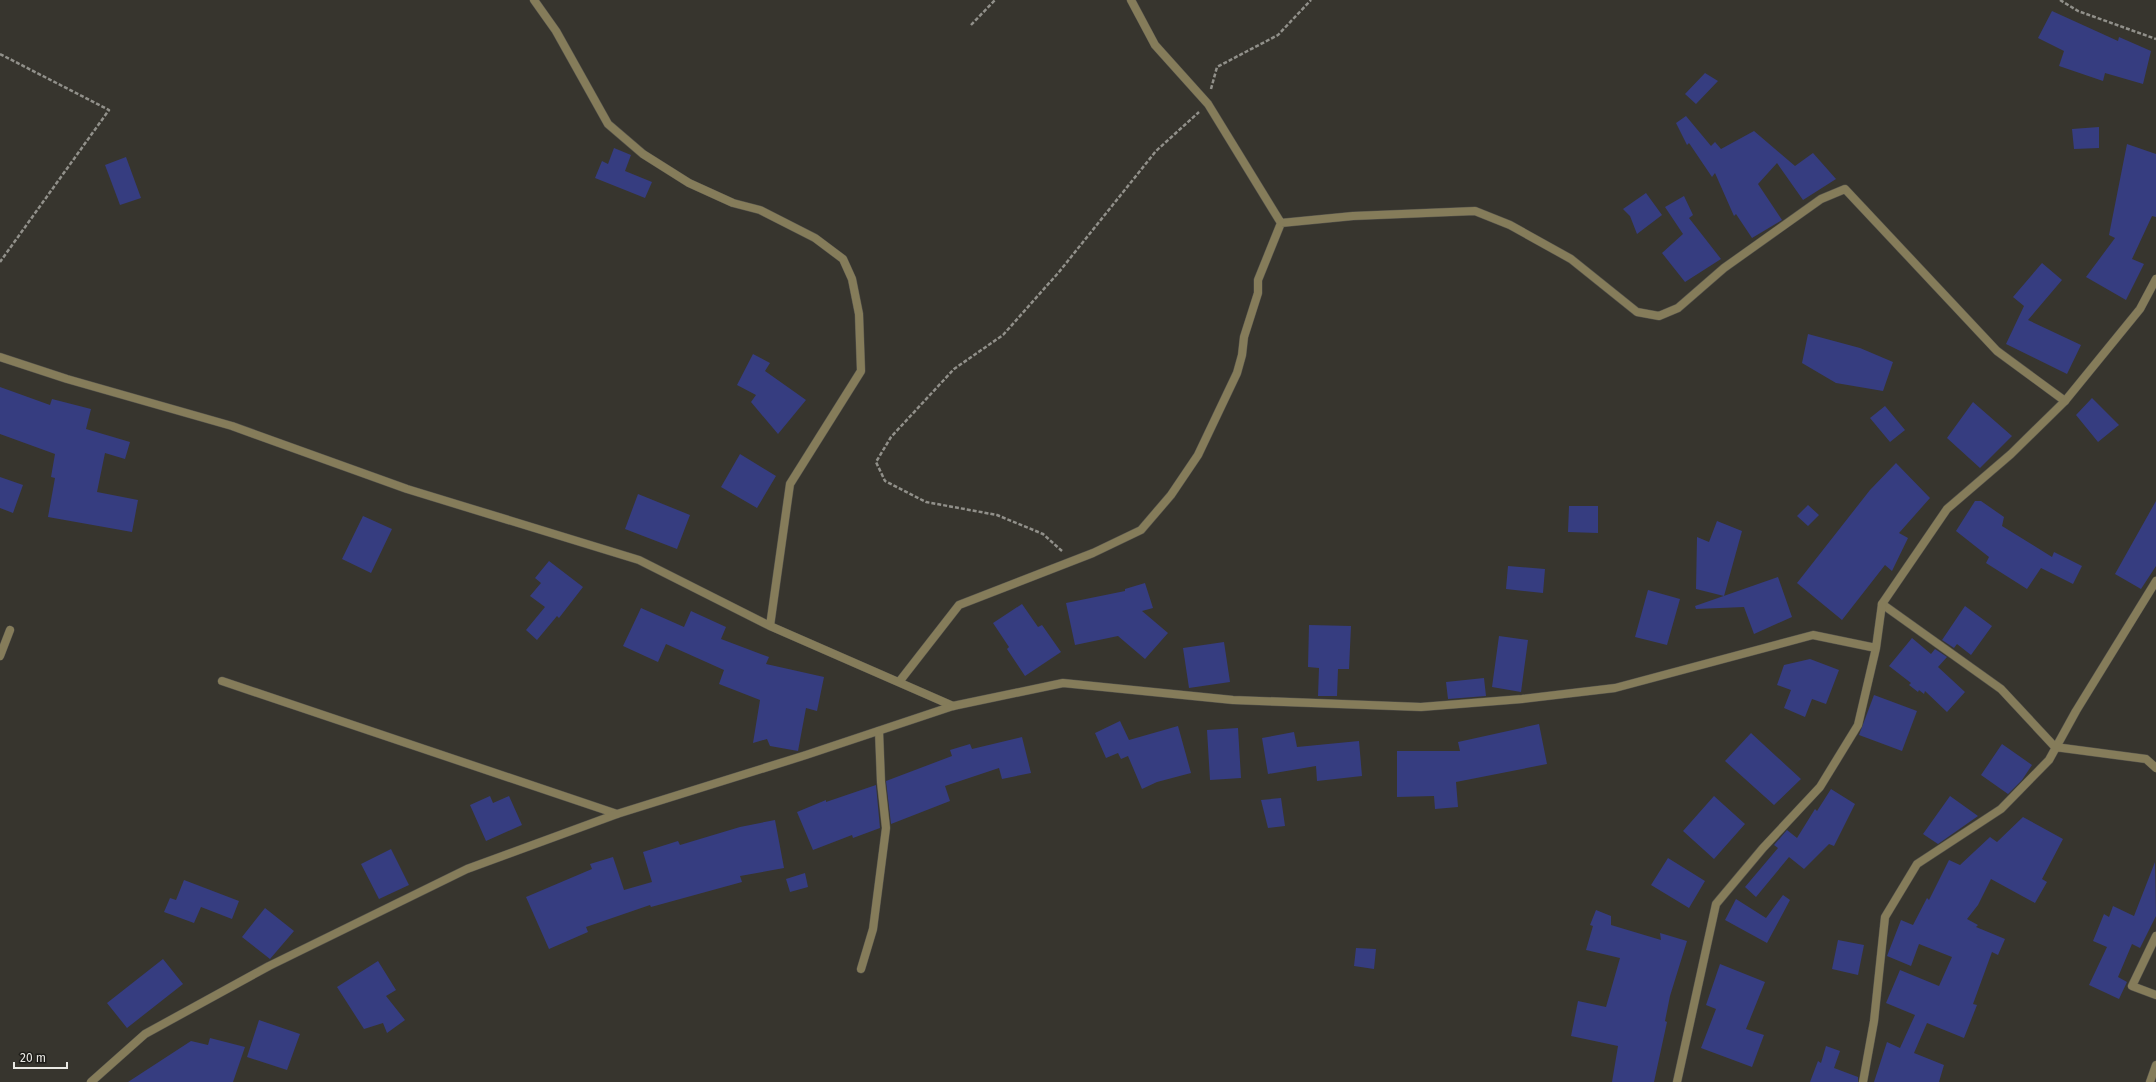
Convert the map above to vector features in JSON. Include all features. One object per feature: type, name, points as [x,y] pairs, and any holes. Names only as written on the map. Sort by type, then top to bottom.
[{"type":"street","points":[[534,0],[556,30],[608,124],[644,154],[689,183],[733,203],[760,210],[815,238],[842,260],[852,279],[859,314],[862,370],[790,484],[770,626]]},
{"type":"street","points":[[1131,0],[1155,45],[1208,104],[1281,223]]},
{"type":"street","points":[[1281,223],[1353,216],[1475,211],[1510,226],[1571,259],[1636,312],[1659,316],[1678,308],[1724,268],[1821,199],[1845,189],[1997,351],[2065,402]]},
{"type":"street","points":[[899,682],[959,605],[1073,561],[1141,530],[1171,495],[1198,455],[1237,373],[1242,355],[1244,338],[1258,293],[1258,280],[1281,223]]},
{"type":"street","points":[[1678,1082],[1716,904],[1763,848],[1824,781],[1858,725],[1876,648],[1882,604],[1947,509],[2010,454],[2065,402],[2140,309],[2156,279]]},
{"type":"street","points":[[0,357],[67,379],[232,426],[407,489],[639,560],[770,626],[953,706]]},
{"type":"street","points":[[1863,1082],[1874,1021],[1885,917],[1917,864],[2001,809],[2049,760],[2055,747],[2156,580]]},
{"type":"street","points":[[1882,604],[2001,689],[2055,747],[2146,759],[2156,768]]},
{"type":"street","points":[[0,656],[10,630]]},
{"type":"street","points":[[91,1082],[145,1034],[269,966],[467,869],[617,814],[953,706],[1063,683],[1233,700],[1421,707],[1522,699],[1616,688],[1813,635],[1876,648]]},
{"type":"street","points":[[222,681],[617,814]]},
{"type":"street","points":[[861,969],[873,929],[886,828],[881,782],[879,731]]},
{"type":"street","points":[[2156,936],[2132,986],[2156,995]]},
{"type":"street","points":[[2150,1082],[2156,1065]]},
{"type":"path","points":[[971,25],[995,0]]},
{"type":"path","points":[[1073,561],[1043,534],[997,515],[926,502],[885,481],[876,462],[891,437],[954,369],[1003,335],[1059,272],[1156,151],[1208,104],[1217,67],[1278,35],[1311,0]]},
{"type":"path","points":[[2060,0],[2078,11],[2156,39]]},
{"type":"path","points":[[0,54],[109,110],[0,262]]},
{"type":"building","points":[[2052,11],[2118,41],[2119,37],[2151,51],[2143,84],[2105,73],[2103,81],[2059,66],[2064,51],[2038,38]]},
{"type":"building","points":[[1705,73],[1718,81],[1696,104],[1685,94]]},
{"type":"building","points":[[1686,116],[1711,146],[1715,142],[1721,149],[1754,131],[1795,166],[1813,153],[1836,179],[1803,200],[1777,163],[1758,184],[1782,220],[1752,238],[1736,214],[1734,216],[1715,173],[1712,177],[1689,143],[1687,145],[1676,123]]},
{"type":"building","points":[[2099,127],[2099,148],[2074,149],[2072,129]]},
{"type":"building","points":[[2127,144],[2156,154],[2156,217],[2152,216],[2132,259],[2144,264],[2126,300],[2086,277],[2115,238],[2109,235]]},
{"type":"building","points":[[614,148],[631,155],[625,171],[652,182],[645,198],[595,178],[602,161],[608,164]]},
{"type":"building","points":[[126,157],[141,198],[120,205],[105,165]]},
{"type":"building","points":[[1646,193],[1662,215],[1637,234],[1630,216],[1623,209]]},
{"type":"building","points":[[1684,196],[1693,215],[1689,218],[1721,259],[1685,282],[1662,253],[1683,234],[1665,207]]},
{"type":"building","points":[[2042,263],[2062,280],[2028,320],[2081,345],[2067,374],[2006,344],[2024,306],[2013,297]]},
{"type":"building","points":[[1808,334],[1860,348],[1893,362],[1883,391],[1836,383],[1802,363]]},
{"type":"building","points":[[753,354],[770,363],[765,371],[806,400],[778,434],[751,402],[756,395],[737,385]]},
{"type":"building","points":[[0,387],[50,405],[52,399],[91,409],[86,429],[130,442],[125,459],[105,453],[97,492],[138,500],[132,532],[48,517],[55,478],[51,477],[55,454],[0,434]]},
{"type":"building","points":[[2092,398],[2119,425],[2098,442],[2076,415]]},
{"type":"building","points":[[1973,402],[2012,436],[1980,468],[1947,438]]},
{"type":"building","points":[[1885,406],[1905,430],[1890,442],[1870,418]]},
{"type":"building","points":[[740,454],[776,476],[757,508],[721,487]]},
{"type":"building","points":[[1896,463],[1930,498],[1899,533],[1908,538],[1892,571],[1885,565],[1842,620],[1797,583],[1870,490]]},
{"type":"building","points":[[0,477],[23,485],[13,513],[0,508]]},
{"type":"building","points":[[638,494],[690,515],[677,549],[625,529]]},
{"type":"building","points":[[1975,501],[1981,501],[2004,517],[2002,526],[2052,557],[2054,552],[2082,566],[2073,584],[2041,568],[2027,589],[1986,563],[1989,557],[1956,531]]},
{"type":"building","points":[[2156,501],[2156,566],[2141,589],[2115,574]]},
{"type":"building","points":[[1808,505],[1819,515],[1808,526],[1797,516]]},
{"type":"building","points":[[1569,506],[1598,506],[1598,533],[1568,532]]},
{"type":"building","points":[[363,516],[392,529],[371,573],[342,559]]},
{"type":"building","points":[[1717,521],[1742,531],[1724,596],[1696,589],[1697,537],[1709,542]]},
{"type":"building","points":[[549,561],[583,587],[559,618],[557,616],[537,640],[526,630],[545,607],[530,596],[541,583],[535,578]]},
{"type":"building","points":[[1508,566],[1545,569],[1543,593],[1506,589]]},
{"type":"building","points":[[1778,577],[1792,617],[1754,634],[1744,607],[1696,609],[1695,606]]},
{"type":"building","points":[[1145,583],[1153,608],[1142,611],[1168,633],[1145,659],[1118,636],[1075,645],[1066,603],[1125,591],[1125,589]]},
{"type":"building","points":[[1648,590],[1680,599],[1667,645],[1635,637]]},
{"type":"building","points":[[1022,604],[1038,627],[1042,625],[1061,652],[1025,676],[1007,649],[1009,647],[993,623]]},
{"type":"building","points":[[1965,606],[1992,626],[1971,655],[1957,644],[1954,648],[1942,640]]},
{"type":"building","points":[[641,608],[684,627],[691,611],[726,627],[721,639],[769,657],[766,664],[824,677],[817,711],[806,708],[798,751],[770,746],[767,739],[753,743],[760,700],[719,684],[724,670],[666,644],[658,662],[623,646]]},
{"type":"building","points":[[1309,625],[1351,626],[1349,669],[1338,669],[1337,696],[1318,696],[1319,668],[1308,667]]},
{"type":"building","points":[[1499,636],[1528,640],[1521,692],[1492,687]]},
{"type":"building","points":[[1912,638],[1931,654],[1935,649],[1947,657],[1938,667],[1965,692],[1947,712],[1925,691],[1924,694],[1919,690],[1918,692],[1909,685],[1911,683],[1889,666]]},
{"type":"building","points":[[1224,642],[1230,682],[1189,688],[1183,648]]},
{"type":"building","points":[[1810,659],[1839,670],[1826,704],[1812,699],[1805,717],[1784,708],[1791,690],[1777,685],[1784,665]]},
{"type":"building","points":[[1484,678],[1486,696],[1448,699],[1446,682]]},
{"type":"building","points":[[1874,695],[1917,711],[1902,751],[1859,735]]},
{"type":"building","points":[[1120,721],[1129,740],[1178,726],[1191,773],[1157,782],[1142,789],[1128,756],[1121,759],[1118,753],[1106,758],[1095,733]]},
{"type":"building","points":[[1539,724],[1547,764],[1456,782],[1458,807],[1435,809],[1434,796],[1397,797],[1397,751],[1460,751],[1458,742]]},
{"type":"building","points":[[1238,728],[1241,778],[1210,780],[1207,730]]},
{"type":"building","points":[[1294,732],[1297,747],[1359,741],[1362,776],[1317,781],[1316,766],[1268,774],[1262,738]]},
{"type":"building","points":[[1751,733],[1801,779],[1774,805],[1725,761]]},
{"type":"building","points":[[1022,737],[1031,773],[1002,779],[999,768],[945,786],[950,801],[891,824],[886,781],[952,756],[950,750],[970,744],[972,749]]},
{"type":"building","points":[[2002,744],[2032,765],[2022,780],[2008,794],[1981,775]]},
{"type":"building","points":[[876,785],[880,828],[853,838],[852,835],[813,850],[797,812],[826,800],[826,802]]},
{"type":"building","points":[[1831,789],[1855,804],[1834,846],[1829,844],[1804,869],[1789,857],[1756,897],[1745,887],[1778,848],[1774,845],[1787,830],[1797,838],[1815,809],[1817,811]]},
{"type":"building","points":[[490,796],[493,803],[509,796],[522,825],[486,841],[470,805]]},
{"type":"building","points":[[1714,796],[1745,824],[1714,859],[1683,831]]},
{"type":"building","points":[[1950,796],[1978,816],[1938,844],[1923,834]]},
{"type":"building","points":[[1281,798],[1285,826],[1268,828],[1261,800]]},
{"type":"building","points":[[2023,817],[2063,839],[2042,879],[2047,882],[2035,903],[1991,879],[1978,905],[1967,919],[1978,925],[1976,927],[2005,939],[1998,955],[1992,952],[1973,1004],[1977,1005],[1964,1038],[1927,1023],[1914,1053],[1944,1065],[1939,1082],[1874,1082],[1887,1042],[1900,1048],[1915,1015],[1886,1003],[1900,970],[1939,986],[1952,957],[1919,944],[1911,966],[1887,956],[1901,920],[1913,925],[1927,898],[1929,900],[1949,860],[1960,865],[1990,837],[1997,842]]},
{"type":"building","points":[[775,820],[784,868],[740,876],[742,882],[651,907],[650,905],[586,927],[588,932],[549,949],[526,897],[592,869],[590,864],[613,857],[624,890],[652,882],[643,852],[678,841],[680,845],[740,827]]},
{"type":"building","points":[[391,849],[409,885],[379,899],[361,864]]},
{"type":"building","points":[[1668,858],[1705,881],[1689,908],[1651,885]]},
{"type":"building","points":[[2155,862],[2156,916],[2140,948],[2132,944],[2118,977],[2127,982],[2119,999],[2089,985],[2107,947],[2093,941],[2104,914],[2109,917],[2113,906],[2134,916]]},
{"type":"building","points":[[805,873],[808,887],[790,892],[786,879]]},
{"type":"building","points":[[184,880],[239,901],[232,919],[201,907],[194,923],[164,912],[170,898],[176,900]]},
{"type":"building","points":[[1783,895],[1790,900],[1767,943],[1725,920],[1736,899],[1766,918]]},
{"type":"building","points":[[265,908],[294,931],[270,959],[242,937]]},
{"type":"building","points":[[1596,910],[1611,916],[1611,925],[1661,940],[1660,933],[1687,941],[1670,996],[1665,1021],[1667,1022],[1654,1082],[1612,1082],[1618,1046],[1571,1036],[1578,1001],[1606,1007],[1620,958],[1586,950],[1593,926],[1590,925]]},
{"type":"building","points":[[1838,940],[1864,945],[1858,975],[1832,969]]},
{"type":"building","points":[[1356,948],[1376,949],[1374,969],[1354,966]]},
{"type":"building","points":[[163,959],[183,984],[127,1028],[107,1003]]},
{"type":"building","points":[[378,961],[396,990],[386,996],[405,1020],[387,1033],[383,1023],[364,1029],[337,987]]},
{"type":"building","points":[[1720,964],[1765,982],[1746,1029],[1764,1035],[1752,1067],[1701,1048],[1716,1009],[1706,1005]]},
{"type":"building","points":[[259,1020],[300,1034],[287,1070],[247,1057]]},
{"type":"building","points":[[210,1038],[245,1047],[233,1082],[128,1082],[191,1041],[208,1045]]},
{"type":"building","points":[[1826,1046],[1840,1051],[1834,1068],[1858,1077],[1858,1082],[1810,1082],[1818,1061],[1821,1063]]}]
